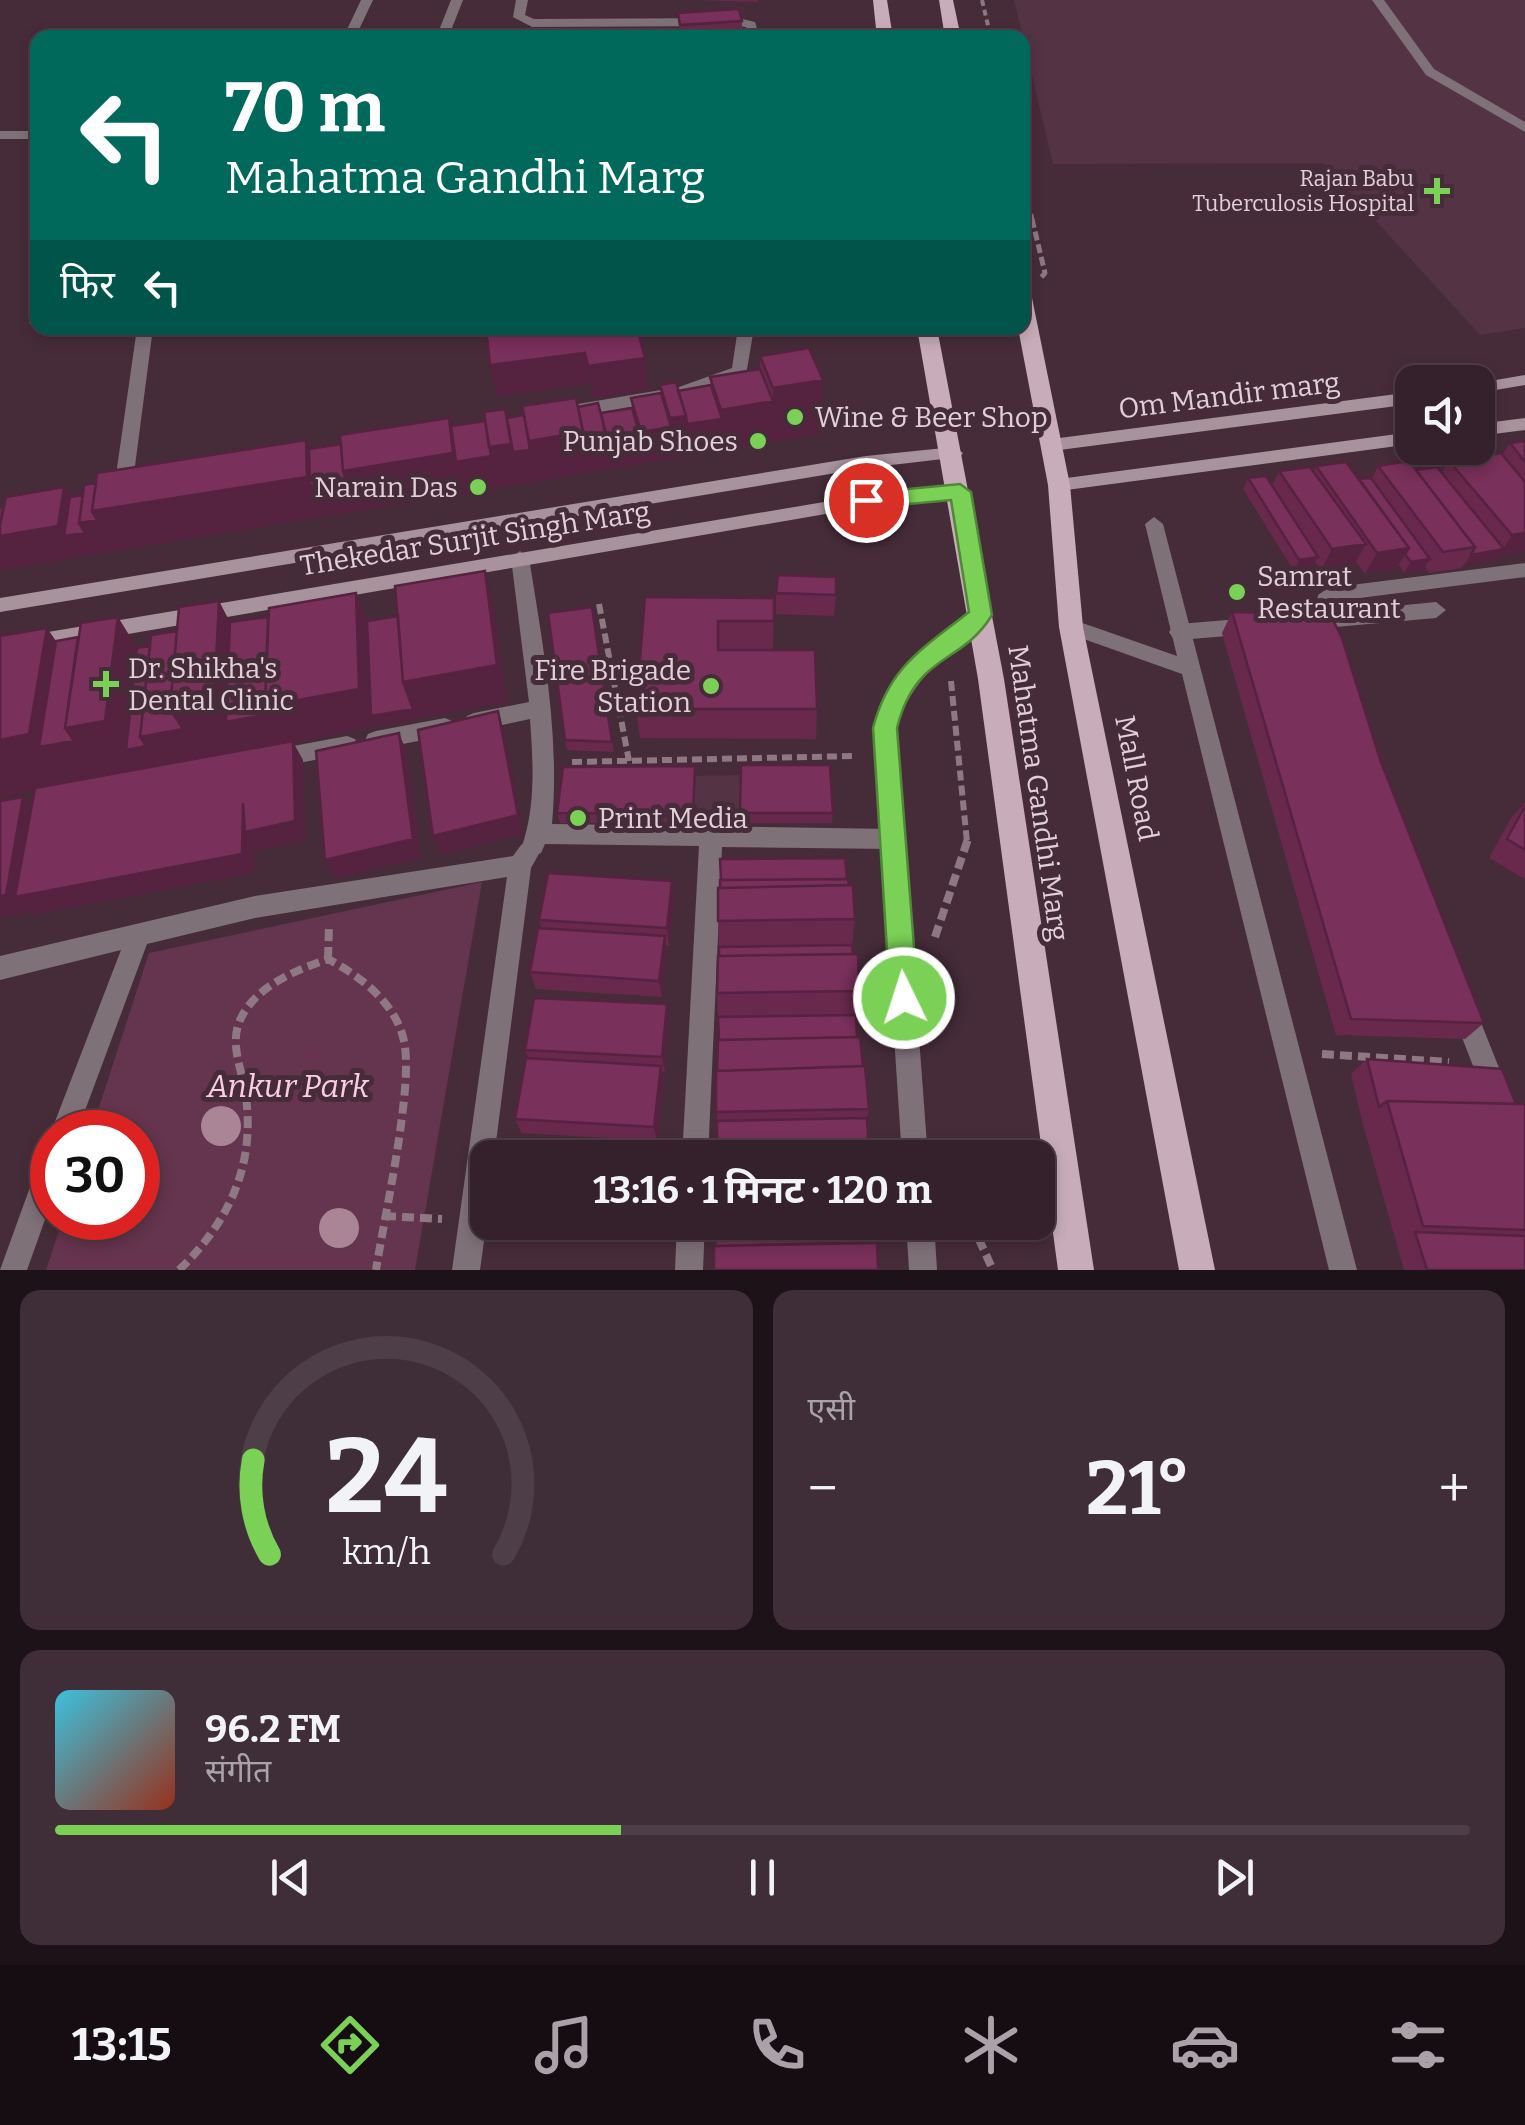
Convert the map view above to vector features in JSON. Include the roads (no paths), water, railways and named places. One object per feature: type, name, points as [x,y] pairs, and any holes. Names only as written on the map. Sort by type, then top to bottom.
[{"type":"main road","points":[[880,0],[884,30]]},
{"type":"main road","points":[[946,0],[952,30]]},
{"type":"main road","name":"Mall Road","points":[[1030,331],[1059,485],[1072,628],[1196,1270]]},
{"type":"main road","name":"Mahatma Gandhi Marg","points":[[929,335],[954,453],[980,615],[1076,1270]]},
{"type":"street","points":[[354,30],[367,0]]},
{"type":"street","points":[[445,30],[458,0]]},
{"type":"street","points":[[522,0],[520,17],[532,24],[738,22],[752,30]]},
{"type":"street","points":[[1378,0],[1430,72],[1525,128]]},
{"type":"street","points":[[0,135],[30,135]]},
{"type":"street","points":[[142,485],[114,490],[144,335]]},
{"type":"street","points":[[546,415],[703,388],[740,371],[745,335]]},
{"type":"street","points":[[1495,385],[1525,380]]},
{"type":"street","name":"Om Mandir marg","points":[[1052,445],[1395,400]]},
{"type":"street","points":[[1495,428],[1525,424]]},
{"type":"street","points":[[1059,485],[1395,440]]},
{"type":"street","name":"Thekedar Surjit Singh Marg","points":[[0,605],[846,465],[954,453]]},
{"type":"street","name":"Thekedar Surjit Singh Marg","points":[[0,648],[866,500],[960,492]]},
{"type":"street","points":[[1154,524],[1187,668],[1342,1270]]},
{"type":"street","points":[[466,1270],[541,762],[539,709],[520,558]]},
{"type":"street","points":[[1337,660],[1322,621],[1328,595],[1525,570]]},
{"type":"street","points":[[1178,632],[1436,610]]},
{"type":"street","points":[[914,1140],[885,728],[894,695],[908,674],[980,615]]},
{"type":"street","points":[[1072,628],[1187,668]]},
{"type":"street","points":[[249,764],[539,709]]},
{"type":"street","points":[[0,968],[255,908],[530,850],[712,836],[893,839]]},
{"type":"street","points":[[696,1140],[712,836]]},
{"type":"street","points":[[72,1110],[138,936]]},
{"type":"street","points":[[1457,992],[1503,1113]]},
{"type":"street","points":[[13,1270],[30,1224]]},
{"type":"street","points":[[689,1270],[690,1240]]},
{"type":"street","points":[[921,1240],[923,1270]]},
{"type":"place","name":"Rajan Babu Tuberculosis Hospital","points":[[1437,191]]},
{"type":"place","name":"Wine & Beer Shop","points":[[795,417]]},
{"type":"place","name":"Punjab Shoes","points":[[758,441]]},
{"type":"place","name":"Narain Das","points":[[478,487]]},
{"type":"place","name":"Samrat Restaurant","points":[[1237,592]]},
{"type":"place","name":"Dr. Shikha's Dental Clinic","points":[[106,684]]},
{"type":"place","name":"Fire Brigade Station","points":[[711,686]]},
{"type":"place","name":"Print Media","points":[[578,818]]},
{"type":"park label","name":"Ankur Park","points":[[288,1086]]}]
